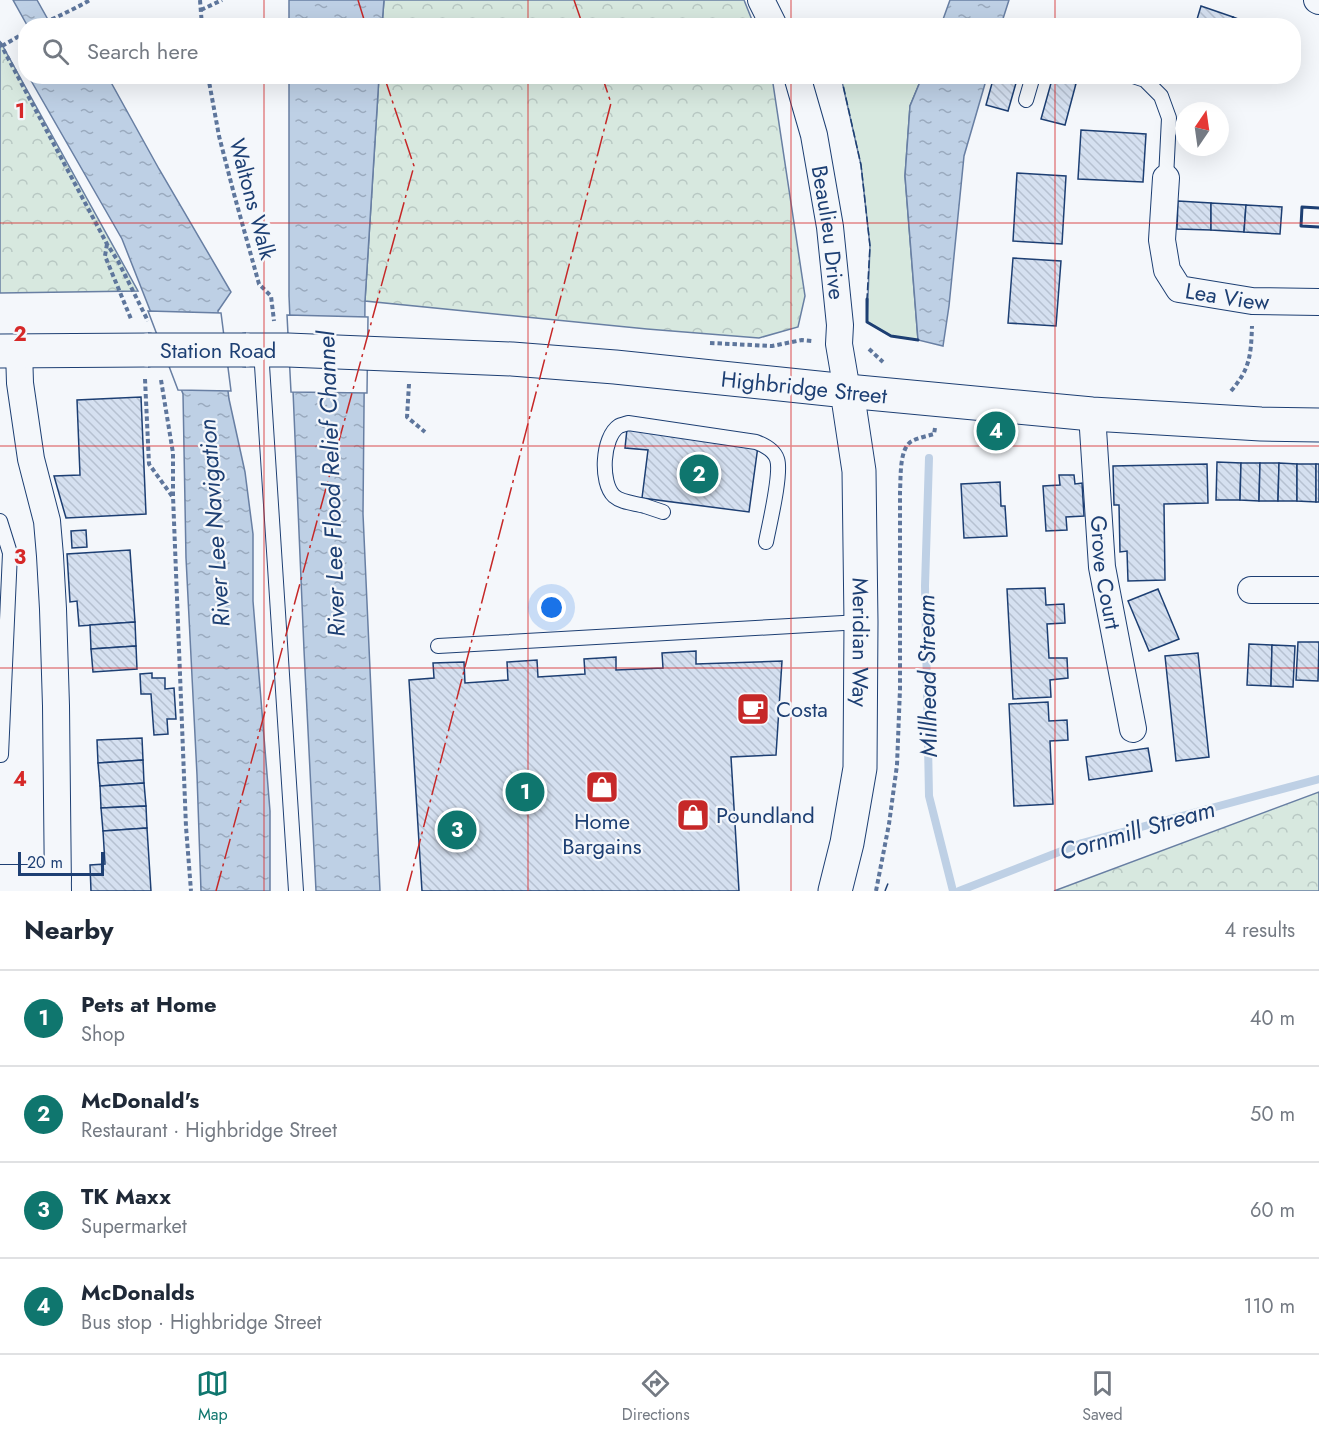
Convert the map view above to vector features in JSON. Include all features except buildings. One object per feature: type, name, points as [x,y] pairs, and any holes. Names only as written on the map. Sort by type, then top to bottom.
[{"type":"main road","name":"Highbridge Street","points":[[267,344],[390,354],[512,359],[615,367],[1092,414],[1261,424],[1319,424]]},
{"type":"main road","name":"Station Road","points":[[146,364],[267,344]]},
{"type":"main road","points":[[10,351],[146,364]]},
{"type":"main road","name":"Meridian Way","points":[[836,891],[860,768],[859,471],[847,391]]},
{"type":"street","points":[[761,0],[770,18]]},
{"type":"street","name":"Beaulieu Drive","points":[[798,84],[814,135],[830,227],[840,325],[839,344],[847,391]]},
{"type":"street","name":"Lea View","points":[[1166,178],[1162,240],[1167,270],[1179,289],[1252,301],[1319,302]]},
{"type":"street","points":[[0,878],[58,885],[54,609],[47,522],[29,448],[20,383],[10,351]]},
{"type":"street","name":"Grove Court","points":[[1092,414],[1102,567],[1133,729]]},
{"type":"street","points":[[1251,590],[1319,590]]},
{"type":"lane","points":[[1026,100],[1031,84]]},
{"type":"lane","points":[[1148,84],[1161,96],[1169,118],[1166,178]]},
{"type":"lane","points":[[267,344],[296,891]]},
{"type":"lane","points":[[663,512],[626,502],[613,495],[607,483],[605,458],[607,444],[610,436],[620,425],[628,423],[756,442],[769,448],[778,459],[778,473],[766,542]]},
{"type":"lane","points":[[0,521],[10,553],[0,755]]},
{"type":"lane","points":[[438,646],[861,622]]},
{"type":"path","points":[[53,18],[74,10],[90,0]]},
{"type":"path","points":[[200,0],[202,18]]},
{"type":"path","points":[[201,10],[222,0]]},
{"type":"path","points":[[18,36],[1,44],[18,76]]},
{"type":"path","points":[[22,84],[107,244],[105,256],[132,322]]},
{"type":"path","name":"Waltons Walk","points":[[209,84],[219,136],[258,284],[270,296],[267,344]]},
{"type":"path","points":[[1228,395],[1243,378],[1249,360],[1252,301]]},
{"type":"path","points":[[866,345],[885,364]]},
{"type":"path","points":[[146,364],[149,464],[173,496],[186,827],[191,891]]},
{"type":"path","points":[[408,395],[407,417],[425,432]]},
{"type":"path","points":[[876,891],[889,824],[897,765],[902,464],[905,447],[912,441],[934,434]]},
{"type":"green space","points":[[384,0],[744,0],[751,18],[383,18]]},
{"type":"green space","points":[[0,41],[18,74],[18,84],[24,84],[138,291],[0,293]]},
{"type":"green space","points":[[379,84],[773,84],[805,296],[798,327],[759,338],[365,301]]},
{"type":"green space","points":[[843,84],[919,84],[910,106],[905,176],[918,340],[891,336],[867,322],[870,246],[861,165]]},
{"type":"green space","points":[[1319,792],[1319,891],[1054,891]]},
{"type":"water","points":[[13,0],[37,0],[47,18],[23,18]]},
{"type":"water","points":[[289,0],[384,0],[383,18],[289,18]]},
{"type":"water","points":[[950,0],[1009,0],[1003,18],[944,18]]},
{"type":"water","name":"River Lee Navigation","points":[[33,84],[112,84],[231,292],[218,311],[229,399],[245,472],[253,534],[253,601],[270,811],[270,891],[201,891],[186,558],[183,394],[122,239]]},
{"type":"water","name":"River Lee Flood Relief Channel","points":[[289,84],[379,84],[365,301],[363,514],[380,891],[316,891],[289,296]]},
{"type":"water","points":[[919,84],[985,84],[964,156],[943,346],[918,340],[905,176],[910,106]]},
{"type":"pier","points":[[148,311],[221,313],[231,391],[178,390]]},
{"type":"pier","points":[[287,315],[368,317],[367,393],[291,392]]},
{"type":"waterway","name":"Millhead Stream","points":[[929,458],[925,586],[929,796],[953,891]]},
{"type":"waterway","name":"Cornmill Stream","points":[[959,891],[1082,843],[1319,779]]},
{"type":"fence","points":[[843,84],[861,165],[870,246],[867,299]]},
{"type":"fence","points":[[885,891],[889,881]]},
{"type":"wall","points":[[1319,208],[1302,207],[1301,226],[1319,227]]},
{"type":"wall","points":[[867,299],[867,322],[891,336],[918,340]]},
{"type":"power","points":[[358,0],[364,18]]},
{"type":"power","points":[[574,0],[580,18]]},
{"type":"power","points":[[216,891],[414,166],[387,84]]},
{"type":"power","points":[[407,891],[611,103],[605,84]]},
{"type":"place","name":"McDonalds","points":[[996,431]]},
{"type":"place","name":"McDonald's","points":[[699,474]]},
{"type":"place","name":"Costa","points":[[753,709]]},
{"type":"place","name":"Home Bargains","points":[[602,787]]},
{"type":"place","name":"Pets at Home","points":[[525,792]]},
{"type":"place","name":"Poundland","points":[[693,815]]},
{"type":"place","name":"TK Maxx","points":[[457,830]]}]
